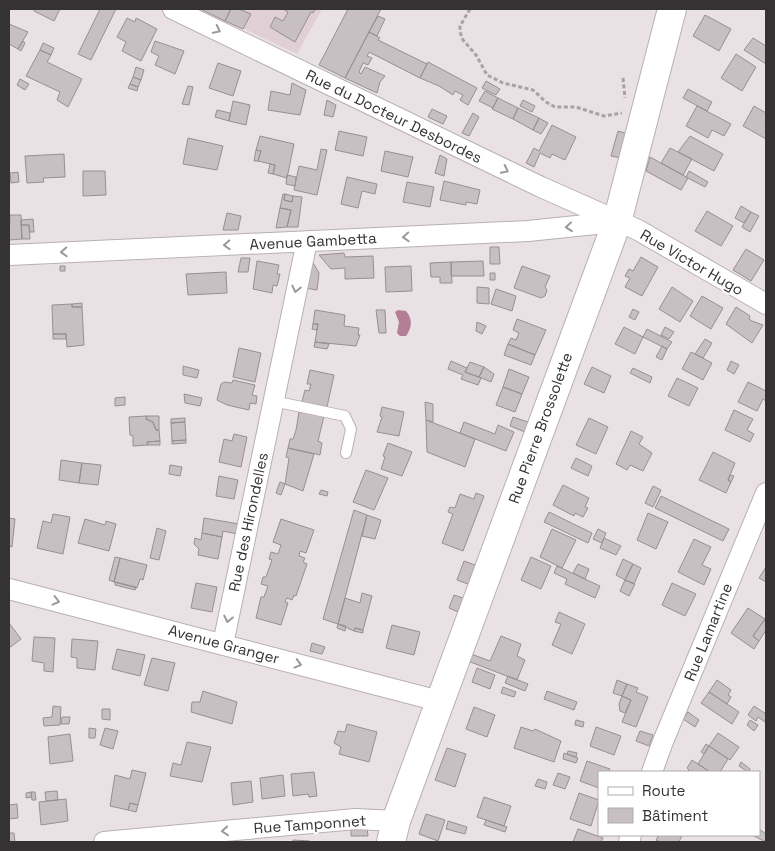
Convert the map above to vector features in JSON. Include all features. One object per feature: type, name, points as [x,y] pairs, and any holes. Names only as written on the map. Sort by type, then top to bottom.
[{"type":"street","name":"Rue du Docteur Desbordes","points":[[173,9],[617,222]]},
{"type":"street","name":"Rue Pierre Brossolette","points":[[393,831],[439,701],[617,222],[672,9]]},
{"type":"street","name":"Avenue Gambetta","points":[[9,255],[528,231],[617,222]]},
{"type":"street","name":"Rue Victor Hugo","points":[[617,222],[689,258],[766,304]]},
{"type":"street","name":"Rue des Hirondelles","points":[[223,644],[306,241]]},
{"type":"street","name":"Rue Lamartine","points":[[652,771],[766,493]]},
{"type":"street","name":"Avenue Granger","points":[[9,589],[439,701]]},
{"type":"street","name":"Rue Tamponnet","points":[[104,842],[356,819],[393,831]]},
{"type":"lane","points":[[273,401],[345,416],[351,429],[346,453]]},
{"type":"path","points":[[470,9],[460,26],[460,32],[463,40],[476,55],[487,75],[503,83],[533,90],[546,102],[555,107],[576,107],[604,116],[614,116],[634,108],[646,108]]},
{"type":"shaded area","points":[[202,9],[322,9],[297,54]]},
{"type":"shaded area","points":[[398,310],[406,311],[411,320],[410,330],[406,336],[400,336],[397,333],[399,322],[395,312]]},
{"type":"building","points":[[35,9],[60,9],[54,21],[34,11]]},
{"type":"building","points":[[100,9],[116,9],[91,60],[78,54]]},
{"type":"building","points":[[200,9],[231,9],[225,21]]},
{"type":"building","points":[[231,9],[239,9],[251,14],[243,29],[225,21]]},
{"type":"building","points":[[283,9],[315,9],[313,13],[311,12],[295,42],[270,27],[275,17],[283,21],[288,12]]},
{"type":"building","points":[[348,9],[381,9],[345,78],[319,65]]},
{"type":"building","points":[[705,15],[731,29],[719,51],[693,36]]},
{"type":"building","points":[[378,16],[385,19],[377,36],[369,32]]},
{"type":"building","points":[[127,18],[135,22],[136,18],[157,29],[141,61],[122,51],[126,42],[117,37]]},
{"type":"building","points":[[9,24],[28,32],[18,49],[9,44]]},
{"type":"building","points":[[369,32],[380,38],[378,40],[427,64],[420,78],[369,52],[367,56],[372,58],[368,65],[363,63],[359,72],[361,74],[365,67],[385,76],[380,82],[377,93],[345,78]]},
{"type":"building","points":[[753,38],[766,46],[766,64],[744,50]]},
{"type":"building","points":[[23,41],[25,43],[21,51],[18,49]]},
{"type":"building","points":[[155,41],[184,51],[175,74],[155,65],[159,56],[151,52]]},
{"type":"building","points":[[43,43],[54,48],[51,55],[40,50]]},
{"type":"building","points":[[40,50],[51,55],[47,62],[82,79],[68,107],[57,100],[60,92],[26,76]]},
{"type":"building","points":[[736,54],[756,67],[742,91],[721,78]]},
{"type":"building","points":[[428,62],[477,88],[468,105],[460,100],[463,95],[455,91],[453,95],[439,86],[420,78]]},
{"type":"building","points":[[218,63],[241,71],[233,96],[209,88]]},
{"type":"building","points":[[136,67],[144,70],[141,80],[133,77]]},
{"type":"building","points":[[133,77],[141,80],[138,87],[130,84]]},
{"type":"building","points":[[20,79],[29,84],[25,90],[17,85]]},
{"type":"building","points":[[486,81],[500,89],[496,95],[482,88]]},
{"type":"building","points":[[292,83],[306,90],[300,115],[268,110],[271,91],[290,95]]},
{"type":"building","points":[[130,84],[138,87],[137,91],[128,88]]},
{"type":"building","points":[[188,86],[193,87],[189,105],[182,104]]},
{"type":"building","points":[[688,89],[712,102],[707,111],[683,98]]},
{"type":"building","points":[[485,91],[498,98],[493,108],[479,101]]},
{"type":"building","points":[[498,98],[518,108],[513,119],[492,109]]},
{"type":"building","points":[[327,100],[336,105],[333,117],[324,115]]},
{"type":"building","points":[[523,100],[535,106],[532,112],[520,106]]},
{"type":"building","points":[[233,101],[250,105],[246,125],[229,121]]},
{"type":"building","points":[[697,106],[731,124],[724,136],[712,130],[708,138],[686,126]]},
{"type":"building","points":[[754,106],[766,113],[766,139],[743,126]]},
{"type":"building","points":[[518,108],[539,118],[533,130],[513,119]]},
{"type":"building","points":[[432,109],[447,116],[443,124],[428,117]]},
{"type":"building","points":[[217,110],[230,113],[229,121],[215,117]]},
{"type":"building","points":[[473,113],[479,117],[469,136],[462,133]]},
{"type":"building","points":[[539,118],[548,123],[541,134],[533,130]]},
{"type":"building","points":[[552,125],[576,137],[565,160],[552,154],[550,158],[540,153],[534,167],[526,163],[534,148],[539,151]]},
{"type":"building","points":[[339,131],[367,137],[363,156],[335,150]]},
{"type":"building","points":[[618,131],[628,134],[621,158],[611,156]]},
{"type":"building","points":[[260,136],[294,144],[287,178],[273,174],[275,165],[258,161],[261,151],[256,150]]},
{"type":"building","points":[[690,136],[723,154],[714,171],[678,152]]},
{"type":"building","points":[[188,138],[223,146],[217,170],[183,164]]},
{"type":"building","points":[[670,148],[692,159],[683,175],[661,163]]},
{"type":"building","points":[[321,149],[327,150],[317,195],[294,190],[299,166],[317,170]]},
{"type":"building","points":[[256,150],[261,151],[258,161],[254,161]]},
{"type":"building","points":[[385,151],[413,157],[408,177],[381,171]]},
{"type":"building","points":[[64,154],[65,177],[43,178],[44,182],[27,183],[25,156]]},
{"type":"building","points":[[440,155],[447,159],[444,176],[435,173]]},
{"type":"building","points":[[650,157],[688,178],[681,190],[646,171]]},
{"type":"building","points":[[270,164],[275,165],[273,174],[268,173]]},
{"type":"building","points":[[83,171],[105,171],[106,195],[83,196]]},
{"type":"building","points":[[689,171],[708,182],[705,187],[686,177]]},
{"type":"building","points":[[18,172],[19,182],[11,183],[10,173]]},
{"type":"building","points":[[287,175],[296,177],[295,186],[286,184]]},
{"type":"building","points":[[347,177],[377,184],[375,194],[362,191],[358,208],[341,204]]},
{"type":"building","points":[[444,181],[480,190],[477,204],[466,202],[466,205],[440,200]]},
{"type":"building","points":[[407,182],[434,187],[430,207],[403,202]]},
{"type":"building","points":[[283,194],[285,194],[284,200],[292,202],[293,196],[302,197],[298,227],[287,227],[291,210],[280,208]]},
{"type":"building","points":[[285,194],[293,196],[292,202],[284,200]]},
{"type":"building","points":[[741,206],[751,212],[744,223],[735,218]]},
{"type":"building","points":[[280,208],[291,210],[287,227],[276,228]]},
{"type":"building","points":[[707,211],[733,226],[721,246],[695,231]]},
{"type":"building","points":[[751,212],[759,216],[750,232],[742,227]]},
{"type":"building","points":[[227,213],[241,216],[238,230],[223,230]]},
{"type":"building","points":[[10,215],[21,215],[22,239],[9,240]]},
{"type":"building","points":[[33,219],[34,232],[30,232],[29,225],[21,225],[21,220]]},
{"type":"building","points":[[21,225],[29,225],[30,239],[22,239]]},
{"type":"building","points":[[490,247],[499,247],[500,264],[490,264]]},
{"type":"building","points":[[746,249],[764,260],[751,281],[733,270]]},
{"type":"building","points":[[344,253],[345,257],[373,256],[374,278],[345,279],[345,268],[331,269],[319,255]]},
{"type":"building","points":[[641,257],[658,267],[642,296],[625,287],[630,278],[625,276],[629,269],[633,271]]},
{"type":"building","points":[[241,258],[250,258],[248,272],[238,272]]},
{"type":"building","points":[[257,261],[279,265],[277,274],[280,274],[277,286],[273,285],[272,293],[253,289]]},
{"type":"building","points":[[312,261],[319,273],[317,290],[305,288]]},
{"type":"building","points":[[483,261],[484,276],[451,276],[451,262]]},
{"type":"building","points":[[451,262],[452,283],[440,283],[440,277],[431,277],[430,263]]},
{"type":"building","points":[[60,266],[65,266],[65,271],[60,271]]},
{"type":"building","points":[[411,266],[412,291],[386,292],[385,267]]},
{"type":"building","points":[[522,266],[550,276],[545,287],[547,290],[545,296],[541,298],[514,288]]},
{"type":"building","points":[[226,272],[227,293],[188,295],[186,274]]},
{"type":"building","points":[[490,273],[495,273],[495,280],[490,280]]},
{"type":"building","points":[[477,287],[489,288],[489,304],[477,303]]},
{"type":"building","points":[[672,287],[693,301],[680,322],[659,309]]},
{"type":"building","points":[[496,289],[516,296],[512,311],[491,304]]},
{"type":"building","points":[[702,296],[723,308],[711,329],[690,316]]},
{"type":"building","points":[[82,303],[82,307],[72,307],[72,304]]},
{"type":"building","points":[[72,304],[72,307],[82,307],[84,345],[67,347],[66,334],[53,334],[52,305]]},
{"type":"building","points":[[736,307],[750,316],[749,319],[752,321],[763,325],[752,343],[726,324]]},
{"type":"building","points":[[633,309],[639,312],[635,320],[629,317]]},
{"type":"building","points":[[315,310],[345,315],[344,326],[359,328],[358,335],[360,335],[356,346],[315,342],[318,324],[313,324]]},
{"type":"building","points":[[376,310],[385,310],[386,333],[379,333]]},
{"type":"building","points":[[517,319],[546,330],[535,355],[508,344],[511,338],[516,340],[519,333],[513,330]]},
{"type":"building","points":[[477,322],[486,326],[482,334],[476,331]]},
{"type":"building","points":[[313,324],[318,324],[317,330],[312,329]]},
{"type":"building","points":[[624,327],[643,337],[635,354],[615,344]]},
{"type":"building","points":[[665,327],[674,332],[669,339],[661,335]]},
{"type":"building","points":[[647,329],[672,342],[667,349],[643,337]]},
{"type":"building","points":[[53,334],[66,334],[66,339],[53,339]]},
{"type":"building","points":[[705,339],[712,343],[703,358],[695,354]]},
{"type":"building","points":[[315,342],[329,344],[327,349],[314,347]]},
{"type":"building","points":[[508,344],[535,355],[531,365],[504,355]]},
{"type":"building","points":[[662,346],[667,349],[662,360],[656,357]]},
{"type":"building","points":[[239,348],[261,353],[255,382],[233,377]]},
{"type":"building","points":[[691,352],[712,363],[703,380],[682,369]]},
{"type":"building","points":[[451,361],[467,368],[465,372],[481,378],[478,385],[461,379],[463,375],[448,369]]},
{"type":"building","points":[[731,361],[739,365],[734,374],[727,370]]},
{"type":"building","points":[[470,362],[484,367],[479,377],[465,372]]},
{"type":"building","points":[[183,366],[199,370],[197,378],[183,375]]},
{"type":"building","points":[[484,367],[494,374],[491,382],[479,377]]},
{"type":"building","points":[[592,367],[611,376],[604,393],[584,384]]},
{"type":"building","points":[[633,368],[652,377],[650,383],[630,373]]},
{"type":"building","points":[[509,369],[529,377],[522,394],[503,387]]},
{"type":"building","points":[[310,370],[334,375],[327,407],[302,402],[305,390],[309,391],[311,384],[307,384]]},
{"type":"building","points":[[677,378],[698,388],[689,406],[668,396]]},
{"type":"building","points":[[233,380],[255,385],[252,395],[257,396],[256,404],[250,403],[249,410],[227,405],[217,400],[221,384],[224,382],[232,383]]},
{"type":"building","points":[[748,382],[766,391],[766,401],[763,399],[757,411],[738,402]]},
{"type":"building","points":[[503,387],[522,394],[515,412],[496,405]]},
{"type":"building","points":[[184,394],[202,398],[200,406],[185,403]]},
{"type":"building","points":[[125,397],[125,405],[115,406],[115,398]]},
{"type":"building","points":[[425,402],[433,404],[433,422],[426,420]]},
{"type":"building","points":[[382,407],[404,412],[399,436],[377,432],[382,417],[380,416]]},
{"type":"building","points":[[734,410],[753,419],[747,430],[754,434],[750,442],[725,430]]},
{"type":"building","points":[[299,412],[324,416],[318,441],[322,443],[320,455],[288,448],[290,439],[293,439],[296,430]]},
{"type":"building","points":[[147,416],[146,419],[153,422],[156,430],[159,430],[160,441],[147,442],[148,445],[133,446],[129,417]]},
{"type":"building","points":[[147,416],[159,416],[159,430],[156,430],[153,422],[146,419]]},
{"type":"building","points":[[513,417],[528,422],[525,432],[510,426]]},
{"type":"building","points":[[185,418],[185,422],[171,423],[171,419]]},
{"type":"building","points":[[589,418],[608,427],[596,454],[576,445]]},
{"type":"building","points":[[426,420],[475,439],[465,467],[427,452]]},
{"type":"building","points":[[185,422],[186,440],[172,441],[171,423]]},
{"type":"building","points":[[464,422],[495,434],[498,425],[514,432],[506,451],[460,433]]},
{"type":"building","points":[[631,431],[643,437],[639,444],[652,453],[643,471],[630,465],[627,470],[616,464]]},
{"type":"building","points":[[234,434],[247,437],[241,467],[219,462],[224,439],[232,441]]},
{"type":"building","points":[[186,440],[186,443],[172,444],[172,441]]},
{"type":"building","points":[[160,441],[160,445],[148,445],[147,442]]},
{"type":"building","points":[[388,443],[412,452],[402,476],[381,469]]},
{"type":"building","points":[[288,448],[314,454],[303,491],[285,484],[289,458],[286,457]]},
{"type":"building","points":[[713,452],[735,463],[728,480],[731,482],[726,493],[699,480]]},
{"type":"building","points":[[576,458],[592,466],[588,476],[571,468]]},
{"type":"building","points":[[61,460],[82,463],[79,483],[59,480]]},
{"type":"building","points":[[82,463],[101,465],[98,485],[79,483]]},
{"type":"building","points":[[170,465],[182,467],[180,476],[169,474]]},
{"type":"building","points":[[366,470],[388,478],[374,510],[353,502]]},
{"type":"building","points":[[730,475],[734,476],[731,482],[728,480]]},
{"type":"building","points":[[219,476],[238,480],[234,499],[216,496]]},
{"type":"building","points":[[280,482],[285,484],[281,495],[276,493]]},
{"type":"building","points":[[563,485],[589,498],[585,507],[588,508],[583,517],[575,513],[574,516],[553,505]]},
{"type":"building","points":[[653,486],[661,490],[653,507],[645,503]]},
{"type":"building","points":[[321,490],[328,492],[327,496],[319,494]]},
{"type":"building","points":[[476,493],[484,496],[463,551],[442,543],[453,514],[448,512],[450,507],[455,508],[460,494],[474,499]]},
{"type":"building","points":[[661,496],[729,529],[723,541],[655,508]]},
{"type":"building","points":[[354,510],[367,515],[338,624],[323,619]]},
{"type":"building","points":[[549,512],[592,533],[588,543],[544,522]]},
{"type":"building","points":[[648,513],[668,522],[656,549],[637,540]]},
{"type":"building","points":[[53,514],[70,517],[63,554],[37,548],[43,521],[51,523]]},
{"type":"building","points":[[367,515],[381,520],[375,539],[362,536]]},
{"type":"building","points":[[9,518],[15,519],[12,547],[9,546]]},
{"type":"building","points":[[204,518],[239,524],[237,534],[223,531],[222,537],[202,533]]},
{"type":"building","points":[[85,519],[105,525],[106,521],[116,524],[109,551],[78,543]]},
{"type":"building","points":[[281,519],[314,530],[306,553],[300,551],[299,556],[305,558],[303,562],[307,564],[296,596],[294,595],[292,600],[287,598],[285,602],[288,603],[281,625],[256,618],[261,597],[264,597],[268,586],[261,584],[263,577],[266,577],[272,560],[269,559],[271,552],[278,554],[281,545],[273,542]]},
{"type":"building","points":[[157,528],[166,531],[159,560],[150,558]]},
{"type":"building","points":[[552,529],[576,540],[562,568],[540,557]]},
{"type":"building","points":[[598,529],[606,533],[602,543],[593,539]]},
{"type":"building","points":[[202,533],[222,537],[218,559],[198,555],[199,549],[194,544],[195,538],[201,540]]},
{"type":"building","points":[[604,538],[621,546],[616,555],[600,548]]},
{"type":"building","points":[[694,539],[711,547],[702,565],[711,569],[704,585],[678,572]]},
{"type":"building","points":[[115,557],[120,558],[114,582],[109,580]]},
{"type":"building","points":[[531,557],[551,566],[541,589],[521,580]]},
{"type":"building","points":[[120,558],[147,565],[143,580],[140,579],[137,588],[114,582]]},
{"type":"building","points":[[623,559],[633,564],[625,580],[616,575]]},
{"type":"building","points":[[464,561],[475,565],[468,584],[457,580]]},
{"type":"building","points":[[578,564],[589,569],[585,579],[573,573]]},
{"type":"building","points":[[633,564],[641,568],[634,584],[625,580]]},
{"type":"building","points":[[557,566],[600,586],[595,598],[565,584],[567,579],[554,573]]},
{"type":"building","points":[[766,567],[766,582],[759,578]]},
{"type":"building","points":[[625,580],[635,584],[629,596],[620,591]]},
{"type":"building","points":[[115,582],[136,587],[135,590],[115,585]]},
{"type":"building","points":[[196,583],[217,587],[212,612],[191,608]]},
{"type":"building","points":[[672,583],[696,594],[685,616],[662,605]]},
{"type":"building","points":[[362,593],[372,596],[363,630],[355,628],[354,631],[338,624],[345,598],[360,603]]},
{"type":"building","points":[[454,595],[463,598],[458,612],[449,608]]},
{"type":"building","points":[[748,608],[765,619],[753,636],[759,641],[754,649],[731,633]]},
{"type":"building","points":[[559,612],[585,624],[572,654],[552,645],[561,624],[555,622]]},
{"type":"building","points":[[765,619],[766,630],[759,641],[753,636]]},
{"type":"building","points":[[9,623],[21,639],[9,648]]},
{"type":"building","points":[[338,624],[346,626],[345,631],[337,628]]},
{"type":"building","points":[[392,625],[420,632],[414,655],[386,648]]},
{"type":"building","points":[[355,628],[363,630],[363,633],[354,631]]},
{"type":"building","points":[[501,636],[521,644],[517,656],[525,660],[517,680],[468,661],[471,654],[490,661]]},
{"type":"building","points":[[34,637],[55,638],[53,672],[44,671],[44,663],[32,661]]},
{"type":"building","points":[[72,639],[98,641],[95,670],[77,668],[77,658],[71,657]]},
{"type":"building","points":[[312,643],[325,647],[322,654],[310,651]]},
{"type":"building","points":[[117,649],[145,655],[140,676],[112,669]]},
{"type":"building","points":[[152,658],[175,663],[168,691],[144,685]]},
{"type":"building","points":[[477,668],[495,675],[490,689],[472,682]]},
{"type":"building","points":[[508,676],[528,684],[525,691],[505,683]]},
{"type":"building","points":[[617,680],[627,684],[622,696],[613,693]]},
{"type":"building","points":[[717,680],[731,690],[728,695],[731,697],[727,704],[709,692]]},
{"type":"building","points":[[627,684],[638,688],[636,692],[648,697],[636,727],[622,722],[631,700],[622,696]]},
{"type":"building","points":[[503,687],[516,692],[514,697],[501,693]]},
{"type":"building","points":[[203,691],[237,702],[232,724],[191,712],[192,702],[200,702]]},
{"type":"building","points":[[547,691],[577,702],[574,710],[544,699]]},
{"type":"building","points":[[709,692],[739,712],[732,724],[701,703]]},
{"type":"building","points":[[622,696],[631,700],[625,713],[620,711],[619,704]]},
{"type":"building","points":[[53,706],[61,707],[60,725],[44,726],[43,718],[52,717]]},
{"type":"building","points":[[754,706],[766,714],[765,722],[758,717],[756,721],[748,715]]},
{"type":"building","points":[[474,707],[495,715],[487,737],[466,729]]},
{"type":"building","points":[[102,709],[110,709],[110,720],[102,719]]},
{"type":"building","points":[[688,712],[699,720],[695,727],[683,719]]},
{"type":"building","points":[[62,717],[70,717],[69,724],[61,724]]},
{"type":"building","points":[[576,720],[584,722],[583,727],[575,725]]},
{"type":"building","points":[[750,720],[758,725],[754,731],[747,725]]},
{"type":"building","points":[[347,724],[377,732],[369,762],[339,754],[341,747],[334,743],[338,731],[345,732]]},
{"type":"building","points":[[521,727],[533,731],[535,729],[561,741],[554,762],[514,748]]},
{"type":"building","points":[[596,727],[621,736],[614,755],[590,746]]},
{"type":"building","points":[[89,728],[96,729],[95,738],[89,738]]},
{"type":"building","points":[[105,728],[118,731],[113,749],[100,745]]},
{"type":"building","points":[[640,731],[653,735],[649,746],[636,741]]},
{"type":"building","points":[[718,733],[739,747],[730,760],[709,746]]},
{"type":"building","points":[[70,734],[73,761],[50,764],[48,737]]},
{"type":"building","points":[[187,742],[211,747],[202,782],[170,776],[173,763],[181,765]]},
{"type":"building","points":[[706,744],[709,746],[704,754],[701,752]]},
{"type":"building","points":[[709,746],[728,759],[721,771],[708,771],[698,764]]},
{"type":"building","points":[[447,748],[466,754],[455,787],[435,780]]},
{"type":"building","points":[[568,751],[577,753],[576,757],[567,754]]},
{"type":"building","points":[[564,753],[578,758],[576,763],[563,759]]},
{"type":"building","points":[[692,760],[708,771],[688,771],[687,768]]},
{"type":"building","points":[[587,761],[610,769],[609,771],[598,771],[598,788],[580,781]]},
{"type":"building","points":[[741,762],[750,769],[746,771],[739,766]]},
{"type":"building","points":[[132,770],[146,773],[138,805],[130,803],[128,810],[110,806],[115,775],[130,779]]},
{"type":"building","points":[[314,772],[317,796],[309,797],[308,794],[293,796],[291,774]]},
{"type":"building","points":[[558,773],[570,777],[565,789],[553,785]]},
{"type":"building","points":[[283,775],[285,796],[262,799],[260,778]]},
{"type":"building","points":[[538,779],[547,782],[545,789],[535,786]]},
{"type":"building","points":[[251,781],[253,802],[233,805],[231,783]]},
{"type":"building","points":[[57,791],[58,800],[46,801],[45,792]]},
{"type":"building","points":[[31,792],[32,797],[26,798],[26,793]]},
{"type":"building","points":[[31,792],[35,792],[36,800],[32,800]]},
{"type":"building","points":[[579,793],[598,800],[591,826],[570,819]]},
{"type":"building","points":[[484,797],[511,806],[504,826],[477,817]]},
{"type":"building","points":[[66,799],[68,821],[41,825],[39,802]]},
{"type":"building","points":[[130,803],[138,805],[136,812],[128,810]]},
{"type":"building","points":[[17,804],[18,818],[9,819],[9,805]]},
{"type":"building","points":[[426,814],[445,820],[438,841],[419,834]]},
{"type":"building","points":[[486,820],[507,827],[505,832],[484,825]]},
{"type":"building","points":[[448,821],[467,827],[465,834],[446,829]]},
{"type":"building","points":[[367,827],[368,836],[351,836],[351,828]]},
{"type":"building","points":[[578,829],[603,838],[601,842],[573,842]]},
{"type":"building","points":[[760,830],[766,834],[766,842],[754,836],[760,836]]},
{"type":"building","points":[[9,833],[14,833],[15,842],[9,842]]},
{"type":"building","points":[[658,836],[682,836],[679,842],[661,842],[656,840]]},
{"type":"building","points":[[293,840],[310,841],[310,842],[293,842]]}]
